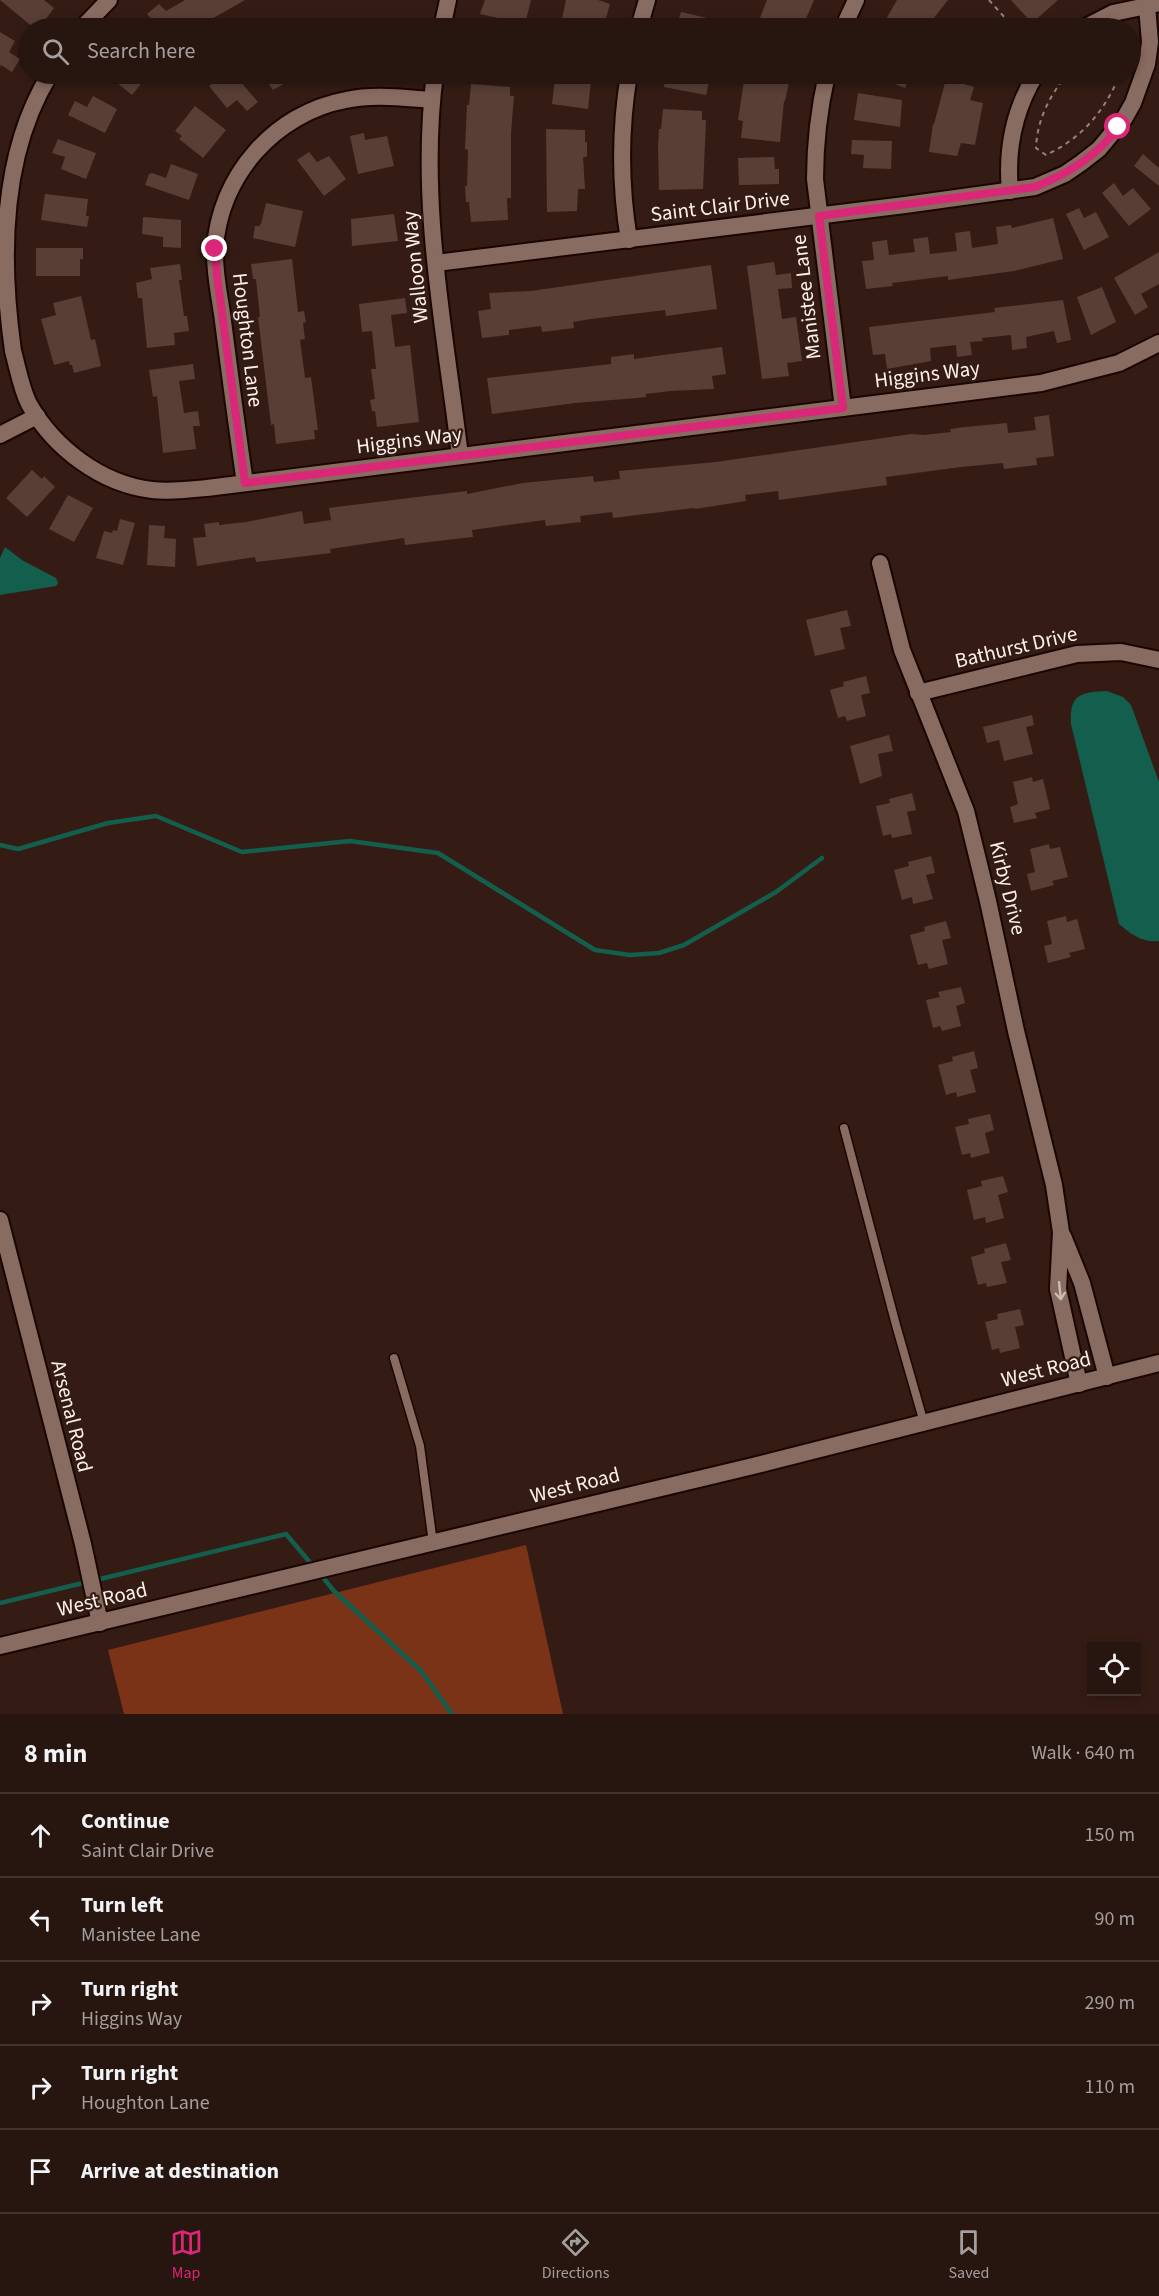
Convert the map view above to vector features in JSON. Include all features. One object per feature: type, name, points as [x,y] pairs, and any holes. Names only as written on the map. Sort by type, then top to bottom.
[{"type":"street","points":[[92,18],[109,0]]},
{"type":"street","points":[[444,18],[448,0]]},
{"type":"street","points":[[642,18],[647,0]]},
{"type":"street","points":[[848,18],[856,0]]},
{"type":"street","name":"Saint Clair Drive","points":[[1105,18],[1153,5],[1147,64],[1141,81]]},
{"type":"street","name":"Higgins Way","points":[[45,84],[33,105],[17,147],[4,207],[1,242],[2,299],[9,334],[28,402],[67,451],[96,471],[148,490],[181,491],[1065,378],[1119,363],[1159,343]]},
{"type":"street","name":"Walloon Way","points":[[434,84],[429,171],[436,264],[460,456]]},
{"type":"street","points":[[628,84],[623,170],[624,213],[629,240]]},
{"type":"street","name":"Manistee Lane","points":[[825,84],[815,148],[819,216],[843,408]]},
{"type":"street","points":[[1010,191],[1009,157],[1012,132],[1021,102],[1031,84]]},
{"type":"street","name":"Saint Clair Drive","points":[[436,264],[1035,187],[1065,174],[1099,149],[1112,135],[1133,103],[1140,84]]},
{"type":"street","name":"Houghton Lane","points":[[245,483],[215,249],[220,219],[232,186],[244,165],[272,135],[294,119],[320,107],[367,97],[432,100]]},
{"type":"street","points":[[0,435],[37,416]]},
{"type":"street","name":"Kirby Drive","points":[[880,563],[902,650],[966,811],[1049,1163],[1061,1232],[1058,1289],[1079,1384]]},
{"type":"street","name":"Bathurst Drive","points":[[918,693],[1077,654],[1121,652],[1159,660]]},
{"type":"street","name":"Arsenal Road","points":[[0,1220],[83,1544],[100,1623]]},
{"type":"street","name":"Kirby Drive","points":[[1061,1232],[1082,1282],[1107,1377]]},
{"type":"street","name":"West Road","points":[[0,1646],[433,1544],[1159,1364]]},
{"type":"lane","points":[[844,1128],[924,1424]]},
{"type":"lane","points":[[394,1358],[420,1446],[433,1544]]},
{"type":"path","points":[[989,0],[1005,18]]},
{"type":"path","points":[[1059,84],[1044,112],[1036,139],[1036,148],[1046,155],[1062,147],[1086,129],[1109,99],[1116,84]]},
{"type":"shaded area","points":[[526,1545],[563,1714],[124,1714],[108,1650]]},
{"type":"water","points":[[5,547],[22,560],[56,578],[58,583],[56,586],[0,595],[0,558]]},
{"type":"water","points":[[1107,691],[1123,697],[1131,705],[1159,782],[1159,941],[1142,939],[1119,924],[1071,724],[1072,707],[1078,697],[1090,692]]},
{"type":"building","points":[[0,0],[44,0],[54,8],[46,18],[22,18]]},
{"type":"building","points":[[185,0],[245,0],[214,18],[151,18],[147,14],[159,4],[166,11]]},
{"type":"building","points":[[485,0],[531,0],[526,18],[498,18],[480,14]]},
{"type":"building","points":[[566,0],[598,0],[610,4],[606,18],[562,18]]},
{"type":"building","points":[[767,0],[814,0],[806,18],[760,18]]},
{"type":"building","points":[[897,0],[948,0],[934,18],[887,18]]},
{"type":"building","points":[[1011,0],[1058,0],[1038,18],[1027,18]]},
{"type":"building","points":[[681,12],[707,18],[679,18]]},
{"type":"building","points":[[0,32],[15,41],[9,52],[18,58],[18,62],[12,72],[1,65],[0,67]]},
{"type":"building","points":[[118,84],[141,84],[132,95]]},
{"type":"building","points":[[212,84],[243,84],[258,102],[247,111],[237,100],[227,108],[209,86]]},
{"type":"building","points":[[269,84],[284,84],[273,90]]},
{"type":"building","points":[[471,84],[510,87],[510,96],[514,96],[511,133],[511,198],[507,198],[508,220],[471,222],[469,202],[466,202],[468,150],[465,149],[467,105],[469,105]]},
{"type":"building","points":[[554,84],[591,84],[588,109],[552,104]]},
{"type":"building","points":[[664,84],[709,84],[706,95],[664,87]]},
{"type":"building","points":[[743,84],[789,84],[784,101],[780,142],[741,138],[743,121],[738,120]]},
{"type":"building","points":[[894,84],[906,84],[905,88]]},
{"type":"building","points":[[945,84],[964,84],[974,87],[970,100],[983,103],[975,145],[961,143],[957,156],[929,152]]},
{"type":"building","points":[[858,93],[902,100],[900,127],[854,120]]},
{"type":"building","points":[[93,96],[117,109],[105,133],[68,115],[75,101],[87,107]]},
{"type":"building","points":[[195,106],[226,130],[203,158],[179,139],[182,136],[175,131]]},
{"type":"building","points":[[663,109],[702,111],[702,120],[706,120],[703,189],[659,190],[658,146]]},
{"type":"building","points":[[546,129],[585,130],[587,157],[583,157],[585,189],[578,189],[577,211],[547,212]]},
{"type":"building","points":[[364,133],[365,140],[387,136],[394,166],[358,174],[350,136]]},
{"type":"building","points":[[58,139],[96,153],[86,179],[61,169],[65,157],[52,153]]},
{"type":"building","points":[[852,140],[892,141],[891,169],[863,168],[864,155],[851,154]]},
{"type":"building","points":[[309,152],[317,162],[329,156],[346,179],[324,196],[297,160]]},
{"type":"building","points":[[1143,154],[1159,168],[1159,186],[1134,166]]},
{"type":"building","points":[[774,157],[775,169],[779,169],[779,184],[739,185],[738,158]]},
{"type":"building","points":[[171,164],[198,174],[189,200],[145,185],[149,174],[152,173],[166,178]]},
{"type":"building","points":[[1114,183],[1123,196],[1133,188],[1151,209],[1129,226],[1102,193]]},
{"type":"building","points":[[45,194],[88,199],[87,227],[41,220]]},
{"type":"building","points":[[266,203],[303,211],[295,247],[253,238],[255,226],[261,224]]},
{"type":"building","points":[[1079,208],[1084,218],[1096,212],[1109,237],[1084,250],[1066,214]]},
{"type":"building","points":[[394,214],[398,241],[352,246],[351,219]]},
{"type":"building","points":[[143,217],[181,220],[181,248],[163,247],[163,237],[142,234]]},
{"type":"building","points":[[1053,218],[1063,259],[1014,271],[948,280],[948,276],[892,283],[893,286],[866,289],[862,261],[874,260],[872,242],[887,240],[889,255],[915,252],[913,239],[928,237],[930,254],[957,251],[955,233],[970,231],[972,248],[998,244],[996,227],[1011,225],[1012,228]]},
{"type":"building","points":[[36,248],[83,248],[83,259],[80,259],[80,276],[36,276]]},
{"type":"building","points":[[1159,252],[1159,284],[1141,294],[1148,307],[1135,315],[1114,278]]},
{"type":"building","points":[[292,259],[298,312],[304,311],[306,322],[303,323],[305,339],[300,340],[305,378],[311,377],[318,430],[314,430],[315,439],[276,444],[274,424],[271,425],[258,317],[260,317],[256,279],[253,279],[251,264]]},
{"type":"building","points":[[774,262],[776,275],[791,273],[792,288],[778,289],[782,319],[796,317],[802,361],[787,363],[789,376],[762,379],[747,266]]},
{"type":"building","points":[[180,264],[182,280],[179,280],[184,316],[187,316],[189,331],[174,333],[175,345],[147,348],[142,298],[138,298],[136,283],[152,279],[150,268]]},
{"type":"building","points":[[711,265],[717,309],[666,316],[665,310],[591,319],[573,322],[574,328],[542,332],[541,326],[509,330],[509,335],[482,338],[478,311],[491,309],[489,293],[531,291]]},
{"type":"building","points":[[1102,287],[1116,322],[1091,335],[1077,297]]},
{"type":"building","points":[[81,296],[91,340],[95,339],[101,366],[74,373],[69,361],[54,365],[41,319],[56,315],[53,303]]},
{"type":"building","points":[[405,298],[407,313],[391,315],[395,347],[410,345],[419,422],[377,427],[375,411],[372,411],[370,400],[375,399],[371,369],[376,369],[372,331],[362,332],[359,304]]},
{"type":"building","points":[[1063,300],[1071,340],[1057,343],[1054,331],[1026,337],[1027,348],[1012,350],[1011,335],[982,338],[983,341],[970,342],[972,355],[957,357],[956,345],[930,348],[931,361],[887,369],[885,354],[873,355],[869,327],[995,312],[994,308]]},
{"type":"building","points":[[722,347],[726,374],[712,376],[714,389],[670,391],[646,394],[646,397],[575,403],[492,414],[487,378],[611,364],[611,357],[634,354],[634,359]]},
{"type":"building","points":[[193,364],[195,379],[179,381],[184,413],[198,411],[200,426],[193,426],[196,449],[163,453],[157,396],[153,397],[149,370]]},
{"type":"building","points":[[1049,415],[1054,456],[1036,458],[1037,465],[1004,469],[1003,463],[961,467],[886,477],[887,485],[779,500],[778,491],[745,495],[746,501],[695,509],[613,518],[612,512],[580,516],[581,522],[546,526],[545,520],[472,530],[473,537],[405,545],[404,538],[330,549],[331,553],[256,562],[255,557],[197,566],[193,538],[206,537],[204,524],[246,522],[302,511],[304,524],[331,520],[329,508],[467,491],[467,494],[523,483],[593,476],[594,482],[620,479],[619,471],[716,462],[911,434],[951,432],[950,429],[965,427],[1007,423],[1008,433],[1036,430],[1034,417]]},
{"type":"building","points":[[32,470],[42,479],[44,476],[55,487],[27,517],[6,498]]},
{"type":"building","points":[[68,495],[93,508],[74,542],[49,529]]},
{"type":"building","points":[[120,519],[135,523],[123,565],[96,558],[104,531],[112,533],[113,530],[117,531]]},
{"type":"building","points":[[149,525],[165,526],[164,538],[176,539],[175,567],[147,565]]},
{"type":"building","points":[[847,610],[851,626],[840,628],[845,649],[815,656],[806,620]]},
{"type":"building","points":[[866,676],[870,693],[861,695],[866,716],[847,721],[845,716],[838,718],[830,690],[844,686],[843,682]]},
{"type":"building","points":[[1032,715],[1034,725],[1026,727],[1033,754],[1004,761],[999,740],[987,743],[983,727]]},
{"type":"building","points":[[889,735],[893,751],[878,754],[882,776],[860,784],[850,746]]},
{"type":"building","points":[[1032,777],[1033,782],[1043,779],[1050,809],[1035,813],[1037,818],[1014,823],[1010,807],[1018,804],[1013,782]]},
{"type":"building","points":[[912,793],[916,810],[907,812],[912,834],[892,838],[891,834],[883,836],[876,806],[890,803],[889,799]]},
{"type":"building","points":[[1049,844],[1050,849],[1060,847],[1068,877],[1052,881],[1054,885],[1031,891],[1027,874],[1035,872],[1030,849]]},
{"type":"building","points":[[931,856],[935,873],[926,875],[933,899],[913,904],[912,897],[902,900],[894,870],[909,866],[908,862]]},
{"type":"building","points":[[1066,916],[1067,922],[1077,919],[1085,949],[1069,953],[1071,957],[1048,963],[1044,946],[1052,944],[1047,921]]},
{"type":"building","points":[[946,921],[951,938],[942,940],[948,964],[929,969],[927,963],[918,965],[910,935],[925,931],[924,927]]},
{"type":"building","points":[[961,987],[965,1003],[956,1006],[961,1026],[942,1031],[940,1026],[933,1028],[926,1000],[940,997],[938,992]]},
{"type":"building","points":[[974,1051],[978,1068],[970,1070],[976,1092],[957,1097],[956,1092],[946,1095],[938,1065],[953,1061],[952,1057]]},
{"type":"building","points":[[990,1114],[994,1130],[985,1133],[990,1153],[971,1158],[970,1153],[962,1155],[955,1127],[969,1124],[968,1119]]},
{"type":"building","points":[[1003,1176],[1008,1192],[998,1195],[1004,1218],[986,1223],[985,1217],[974,1220],[967,1190],[982,1186],[981,1181]]},
{"type":"building","points":[[1006,1243],[1011,1260],[1001,1262],[1007,1283],[987,1287],[986,1283],[978,1285],[971,1257],[985,1253],[984,1249]]},
{"type":"building","points":[[1020,1309],[1024,1325],[1015,1327],[1020,1348],[1000,1353],[999,1348],[992,1350],[985,1322],[998,1319],[997,1314]]},
{"type":"waterway","points":[[0,845],[18,849],[108,823],[156,816],[242,852],[350,841],[438,853],[595,950],[630,955],[659,953],[684,945],[776,892],[822,858]]},
{"type":"waterway","points":[[96,1580],[286,1534],[313,1566]]},
{"type":"waterway","points":[[321,1575],[334,1591],[421,1671],[452,1714]]},
{"type":"waterway","points":[[0,1603],[87,1582]]},
{"type":"route","points":[[215,249],[245,483],[843,408],[819,216],[1035,187],[1065,174],[1081,163],[1099,149],[1118,127]]}]
